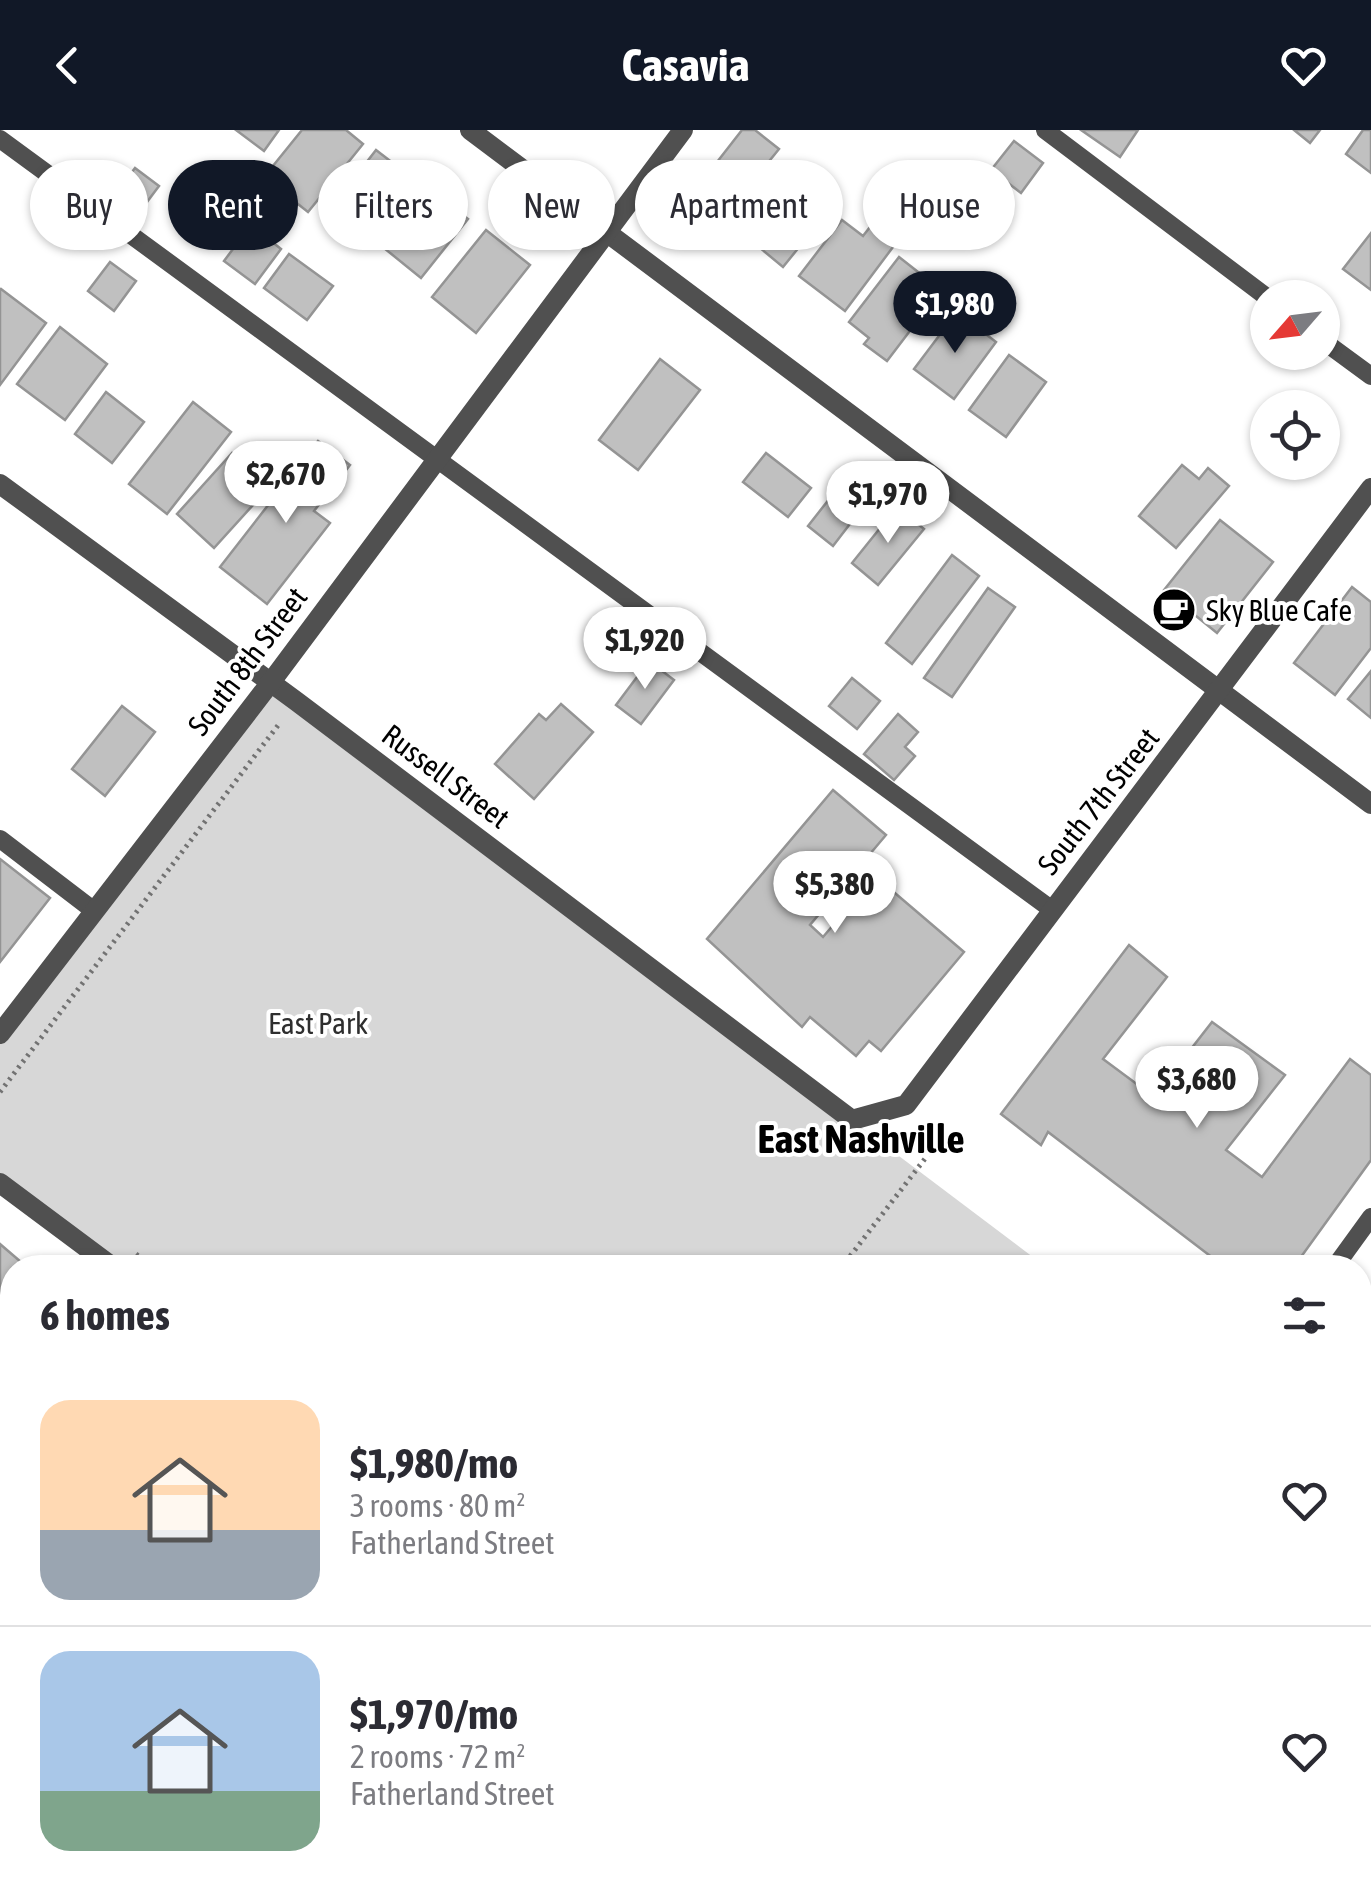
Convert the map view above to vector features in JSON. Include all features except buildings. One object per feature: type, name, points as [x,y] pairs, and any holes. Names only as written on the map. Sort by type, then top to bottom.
[{"type":"street","points":[[470,130],[511,160]]},
{"type":"street","name":"South 8th Street","points":[[615,218],[683,130]]},
{"type":"street","points":[[615,237],[1371,804]]},
{"type":"street","name":"South 8th Street","points":[[0,1034],[271,682],[591,250]]},
{"type":"street","name":"Russell Street","points":[[0,484],[271,682],[852,1120]]},
{"type":"street","name":"South 7th Street","points":[[852,1120],[906,1105],[1050,909],[1107,844],[1371,488]]},
{"type":"street","points":[[0,1183],[97,1255]]},
{"type":"lane","points":[[1045,130],[1250,284]]},
{"type":"lane","points":[[0,139],[1050,909]]},
{"type":"lane","points":[[1340,353],[1371,376]]},
{"type":"lane","points":[[0,839],[93,910]]},
{"type":"lane","points":[[1343,1255],[1371,1217]]},
{"type":"path","points":[[0,1092],[279,724]]},
{"type":"path","points":[[851,1255],[937,1142]]},
{"type":"green space","name":"East Park","points":[[271,682],[1030,1255],[97,1255],[0,1183],[0,1036]]},
{"type":"place","name":"Sky Blue Cafe","points":[[1174,610]]},
{"type":"district","name":"East Nashville","points":[[861,1138]]}]
